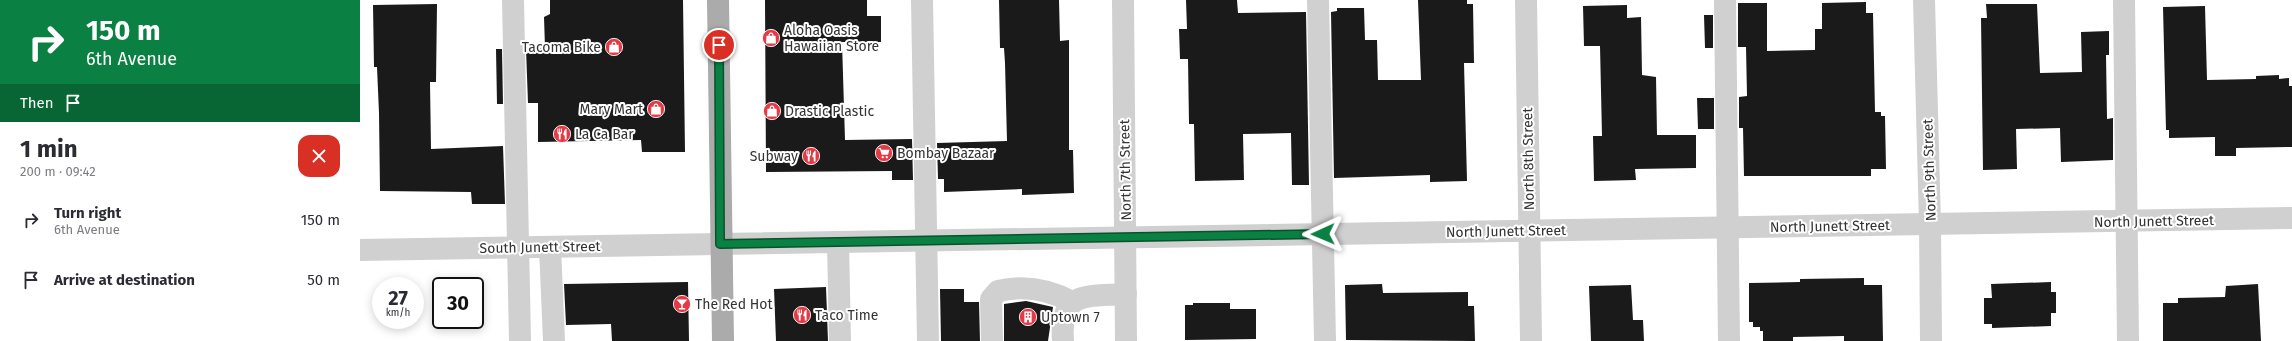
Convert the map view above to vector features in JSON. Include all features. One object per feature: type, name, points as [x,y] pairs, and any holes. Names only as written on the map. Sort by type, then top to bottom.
[{"type":"main road","points":[[718,0],[720,244],[723,341]]},
{"type":"street","points":[[513,0],[520,341]]},
{"type":"street","points":[[922,0],[928,341]]},
{"type":"street","name":"North 7th Street","points":[[1123,0],[1126,341]]},
{"type":"street","points":[[1318,0],[1325,341]]},
{"type":"street","name":"North 8th Street","points":[[1526,0],[1531,341]]},
{"type":"street","points":[[1725,0],[1729,341]]},
{"type":"street","name":"North 9th Street","points":[[1924,0],[1930,224],[1931,341]]},
{"type":"street","points":[[2124,0],[2128,341]]},
{"type":"street","name":"North Junett Street","points":[[720,244],[2292,218]]},
{"type":"street","points":[[838,242],[840,341]]},
{"type":"street","name":"South Junett Street","points":[[360,250],[720,244]]},
{"type":"street","points":[[550,247],[554,341]]},
{"type":"street","points":[[992,341],[991,299],[998,291],[1025,289],[1044,290],[1072,302]]},
{"type":"street","points":[[1063,341],[1064,316],[1067,307],[1072,302],[1094,296],[1126,294]]},
{"type":"building","points":[[550,0],[683,0],[685,152],[642,152],[641,140],[538,142],[538,103],[528,103],[526,49],[545,48],[544,17],[550,14]]},
{"type":"building","points":[[765,0],[867,0],[867,16],[881,16],[881,42],[842,42],[845,140],[912,139],[913,180],[892,180],[892,171],[766,172]]},
{"type":"building","points":[[999,0],[1059,0],[1060,41],[1069,40],[1069,150],[1073,150],[1074,193],[1022,195],[1022,189],[944,192],[944,179],[938,179],[937,143],[1007,141],[1005,63],[1004,48],[1000,48]]},
{"type":"building","points":[[1186,0],[1237,0],[1238,13],[1306,12],[1309,185],[1292,185],[1291,133],[1243,134],[1244,180],[1195,181],[1194,124],[1189,124],[1188,59],[1180,59],[1179,29],[1187,29]]},
{"type":"building","points":[[1418,0],[1467,0],[1467,4],[1473,4],[1474,63],[1464,63],[1467,181],[1430,182],[1430,175],[1334,178],[1331,12],[1337,11],[1337,8],[1364,8],[1365,40],[1377,40],[1378,80],[1421,80]]},
{"type":"building","points":[[1866,2],[1866,13],[1873,13],[1875,112],[1881,112],[1881,116],[1885,116],[1886,169],[1871,169],[1871,176],[1744,176],[1743,128],[1739,128],[1739,97],[1747,96],[1746,47],[1738,47],[1738,3],[1767,3],[1767,51],[1815,50],[1815,29],[1822,29],[1822,3]]},
{"type":"building","points":[[437,4],[436,82],[430,82],[431,149],[503,146],[505,204],[472,204],[471,192],[380,191],[379,113],[377,67],[374,67],[373,5]]},
{"type":"building","points":[[1986,4],[2037,4],[2040,73],[2082,72],[2081,32],[2109,31],[2109,55],[2106,55],[2107,119],[2113,118],[2113,160],[2061,162],[2060,128],[2016,129],[2017,169],[1983,170],[1981,18],[1987,18]]},
{"type":"building","points":[[1627,5],[1627,18],[1641,17],[1642,75],[1656,77],[1657,135],[1696,135],[1696,168],[1635,169],[1636,180],[1594,181],[1593,136],[1602,136],[1600,46],[1584,46],[1583,6]]},
{"type":"building","points":[[2205,6],[2207,80],[2256,79],[2256,76],[2279,75],[2279,79],[2289,78],[2289,86],[2292,86],[2292,147],[2236,148],[2236,156],[2215,156],[2215,137],[2169,138],[2169,130],[2166,130],[2163,7]]},
{"type":"building","points":[[1704,15],[1713,15],[1713,48],[1705,48]]},
{"type":"building","points":[[496,49],[502,49],[503,104],[497,104]]},
{"type":"building","points":[[1697,98],[1714,98],[1714,129],[1698,129]]},
{"type":"building","points":[[1864,278],[1864,285],[1882,285],[1883,341],[1844,341],[1844,336],[1793,337],[1793,341],[1763,341],[1763,331],[1760,331],[1760,327],[1753,327],[1753,322],[1749,322],[1749,283],[1800,282],[1800,279]]},
{"type":"building","points":[[688,282],[689,341],[612,341],[611,324],[566,325],[564,284]]},
{"type":"building","points":[[2051,282],[2051,292],[2056,292],[2056,313],[2051,313],[2051,326],[1992,328],[1992,324],[1984,324],[1984,298],[1992,298],[1991,284]]},
{"type":"building","points":[[1382,284],[1383,293],[1468,292],[1468,306],[1474,306],[1475,341],[1346,340],[1345,285]]},
{"type":"building","points":[[2258,284],[2261,341],[2163,341],[2163,303],[2178,303],[2178,298],[2225,297],[2226,286]]},
{"type":"building","points":[[1631,285],[1633,320],[1643,320],[1644,341],[1591,341],[1589,286]]},
{"type":"building","name":"Taco Time","points":[[826,287],[828,341],[776,341],[774,289]]},
{"type":"building","points":[[940,289],[964,289],[964,302],[979,302],[980,341],[941,341]]},
{"type":"building","name":"Uptown 7","points":[[1026,301],[1053,307],[1048,341],[1004,341],[1004,304]]},
{"type":"building","points":[[1193,303],[1230,303],[1230,309],[1256,309],[1256,339],[1185,340],[1185,305],[1193,305]]},
{"type":"place","name":"Aloha Oasis Hawaiian Store","points":[[771,38]]},
{"type":"place","name":"Tacoma Bike","points":[[614,47]]},
{"type":"place","name":"Mary Mart","points":[[656,109]]},
{"type":"place","name":"Drastic Plastic","points":[[772,111]]},
{"type":"place","name":"La Ca Bar","points":[[562,134]]},
{"type":"place","name":"Bombay Bazaar","points":[[884,153]]},
{"type":"place","name":"Subway","points":[[811,156]]},
{"type":"place","name":"The Red Hot","points":[[682,304]]},
{"type":"place","name":"Taco Time","points":[[802,315]]},
{"type":"place","name":"Uptown 7","points":[[1028,317]]},
{"type":"route","points":[[719,45],[720,244],[1323,234]]}]
